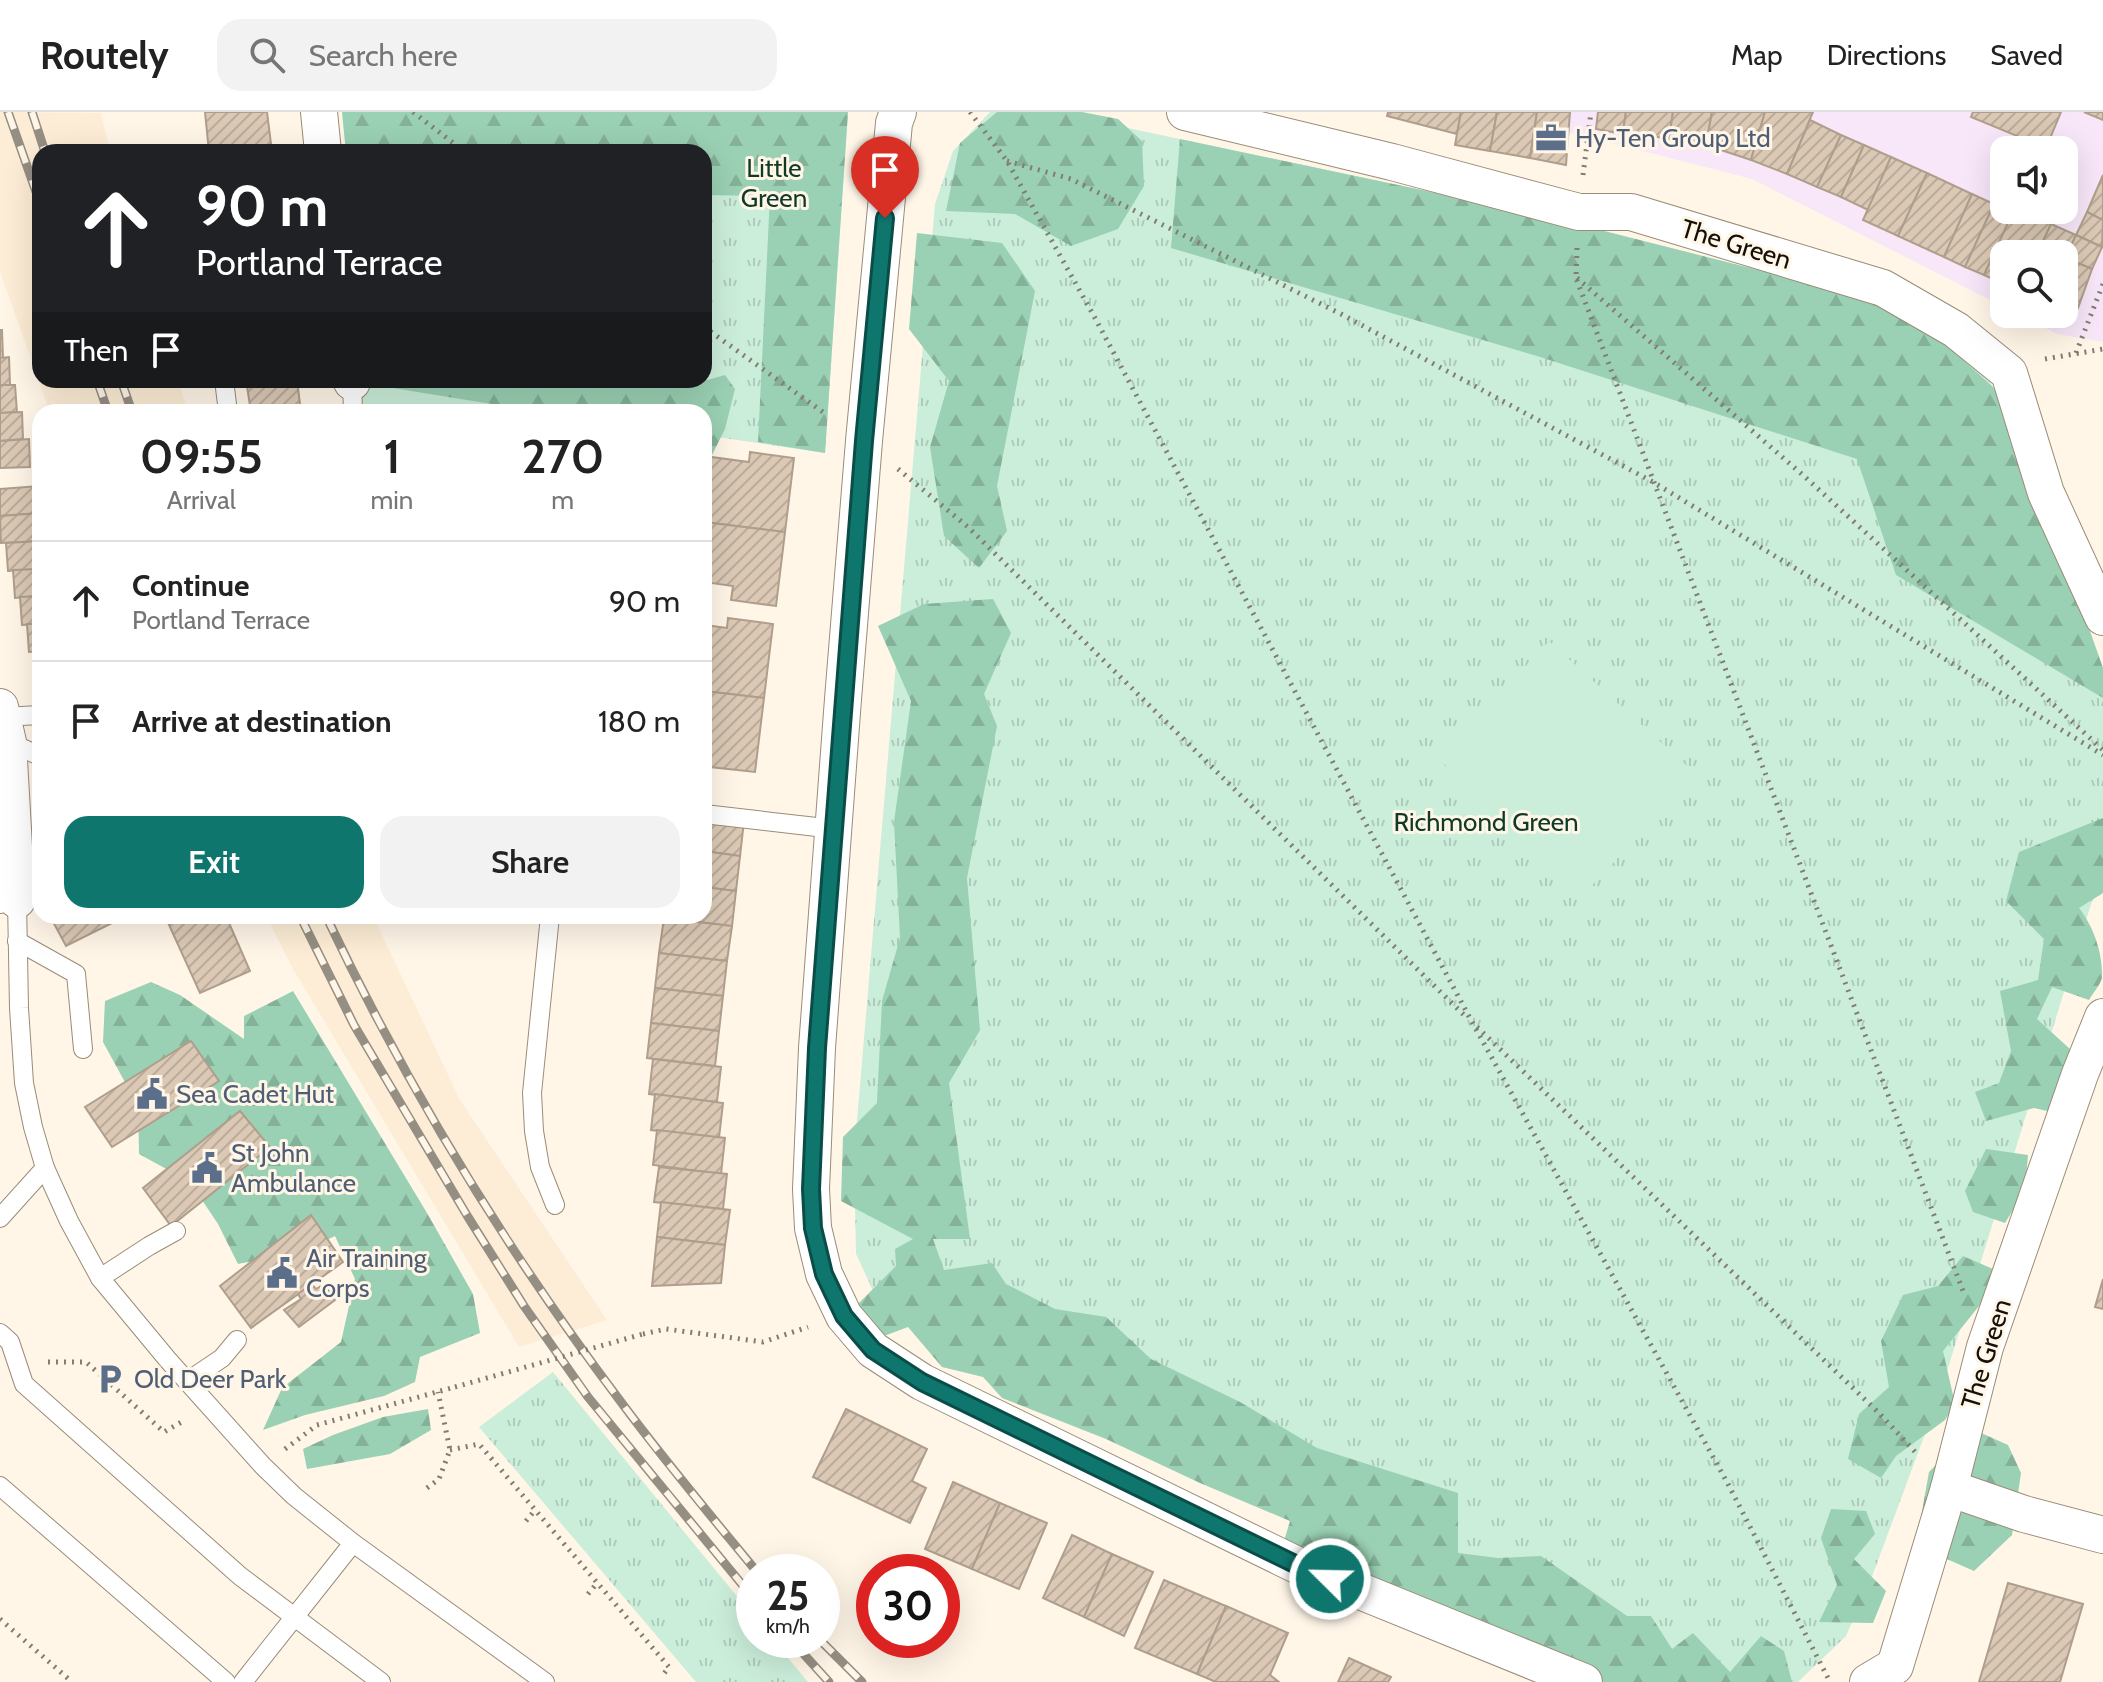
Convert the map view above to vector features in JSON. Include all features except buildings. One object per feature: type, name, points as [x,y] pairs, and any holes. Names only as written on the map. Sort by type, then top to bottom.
[{"type":"street","points":[[319,112],[322,144]]},
{"type":"street","points":[[898,112],[894,123],[864,441],[817,1048],[811,1189],[813,1228],[824,1274],[844,1316],[873,1350],[937,1390],[1301,1567],[1584,1682]]},
{"type":"street","name":"The Green","points":[[1185,112],[1392,162],[1579,212],[1631,212],[1883,288],[1956,330],[2009,373]]},
{"type":"street","points":[[2009,373],[2046,493],[2103,617]]},
{"type":"street","points":[[9,729],[6,803],[9,902]]},
{"type":"street","name":"The Green","points":[[1885,1677],[1949,1488],[1985,1347],[2080,1074],[2103,1017]]},
{"type":"street","points":[[1949,1488],[2024,1514],[2103,1535]]},
{"type":"lane","points":[[9,729],[32,719]]},
{"type":"lane","points":[[712,815],[834,829]]},
{"type":"lane","points":[[9,902],[17,941],[24,1083],[33,1127],[45,1168],[100,1278],[263,1466],[294,1496],[353,1543],[545,1682]]},
{"type":"lane","points":[[549,924],[532,1093],[540,1167],[555,1205]]},
{"type":"lane","points":[[17,941],[76,974],[83,1049]]},
{"type":"lane","points":[[0,1218],[45,1168]]},
{"type":"lane","points":[[100,1278],[176,1231]]},
{"type":"lane","points":[[0,1333],[10,1342],[24,1384],[240,1576],[381,1682]]},
{"type":"lane","points":[[188,1381],[222,1358],[237,1340]]},
{"type":"lane","points":[[0,1486],[226,1682]]},
{"type":"lane","points":[[243,1682],[353,1543]]},
{"type":"path","points":[[413,112],[455,144]]},
{"type":"path","points":[[970,112],[1007,161],[1095,318],[1472,1022],[1728,1484],[1830,1682]]},
{"type":"path","points":[[1591,112],[1579,212],[1576,278],[1985,1347]]},
{"type":"path","points":[[1007,161],[1071,179],[1341,314],[1653,482],[2103,752]]},
{"type":"path","points":[[1576,278],[1804,476],[2103,752]]},
{"type":"path","points":[[2075,354],[2103,284]]},
{"type":"path","points":[[712,333],[864,441],[968,527],[1472,1022],[1879,1413],[1949,1488]]},
{"type":"path","points":[[2009,373],[2040,360],[2103,349]]},
{"type":"path","points":[[263,1466],[317,1425],[643,1334],[666,1329],[763,1342],[844,1316]]},
{"type":"path","points":[[17,1363],[86,1362],[164,1432],[193,1416],[240,1439]]},
{"type":"path","points":[[427,1488],[439,1479],[450,1450],[438,1392]]},
{"type":"path","points":[[450,1450],[479,1444],[669,1667],[662,1676]]},
{"type":"path","points":[[526,1521],[535,1510]]},
{"type":"path","points":[[588,1594],[597,1583]]},
{"type":"path","points":[[0,1619],[72,1682]]},
{"type":"shaded area","points":[[0,112],[101,113],[108,144],[32,144],[32,362],[0,272]]},
{"type":"shaded area","points":[[1491,112],[2103,112],[2103,342],[2057,334],[2045,328],[2078,328],[2078,240],[1990,240],[1990,300],[1752,179]]},
{"type":"shaded area","points":[[41,388],[180,388],[186,404],[47,404]]},
{"type":"shaded area","points":[[270,924],[377,924],[460,1100],[607,1320],[519,1347],[293,969]]},
{"type":"green space","name":"Little Green","points":[[342,112],[848,112],[825,453],[712,436],[712,404],[620,404],[453,388],[712,388],[712,144],[345,144]]},
{"type":"green space","name":"Little Green","points":[[342,112],[848,112],[825,453],[758,442],[770,196],[712,195],[712,144],[345,144]]},
{"type":"green space","name":"Richmond Green","points":[[990,112],[1052,112],[1545,216],[1941,340],[1987,376],[2030,462],[2103,668],[2103,888],[2092,901],[1941,1391],[1873,1574],[1846,1636],[1798,1682],[1665,1682],[877,1299],[856,1254],[854,1156],[935,204],[953,151]]},
{"type":"green space","points":[[997,112],[1082,112],[1118,119],[1142,141],[1144,186],[1118,229],[1071,246],[1015,214],[946,211],[960,143]]},
{"type":"green space","points":[[1180,139],[1545,216],[1873,299],[1941,340],[1993,387],[2030,462],[2103,668],[2103,698],[1896,575],[1857,459],[1537,356],[1171,248]]},
{"type":"green space","points":[[917,233],[1002,243],[1035,291],[997,486],[1007,531],[979,568],[944,536],[930,447],[949,381],[909,329]]},
{"type":"green space","points":[[725,375],[735,389],[725,429],[712,455],[712,404],[370,404],[370,388],[712,388],[712,379]]},
{"type":"green space","points":[[360,388],[393,388],[491,404],[361,404]]},
{"type":"green space","points":[[993,599],[1011,633],[984,694],[997,726],[967,878],[980,1030],[949,1083],[970,1239],[933,1239],[944,1270],[992,1263],[1006,1284],[1055,1309],[1106,1317],[1151,1359],[1240,1402],[1317,1448],[1458,1493],[1458,1553],[1498,1558],[1541,1556],[1627,1616],[1651,1616],[1672,1649],[1693,1633],[1730,1672],[1761,1636],[1784,1651],[1792,1682],[1578,1682],[1415,1606],[1329,1559],[1284,1541],[1290,1521],[1106,1439],[1002,1398],[983,1377],[942,1367],[908,1327],[884,1336],[856,1306],[896,1266],[895,1249],[913,1239],[841,1201],[843,1137],[877,1103],[882,1001],[900,938],[894,822],[911,701],[878,626],[924,604]]},
{"type":"green space","points":[[1549,641],[1696,774],[1584,894],[1440,760]]},
{"type":"green space","points":[[2103,818],[2103,893],[2079,908],[2096,940],[2102,978],[2089,1000],[2052,987],[2037,1019],[2070,1049],[2070,1100],[2047,1111],[2034,1108],[1986,1121],[1975,1092],[1999,1083],[2011,1051],[2000,991],[2038,980],[2044,939],[2006,901],[2019,852]]},
{"type":"green space","points":[[151,982],[180,995],[244,1039],[244,1016],[293,991],[473,1294],[480,1333],[420,1357],[415,1382],[384,1396],[305,1415],[263,1430],[282,1388],[341,1342],[355,1279],[335,1236],[303,1251],[238,1264],[218,1224],[190,1182],[139,1154],[138,1106],[103,1042],[105,1001]]},
{"type":"green space","points":[[1986,1149],[2028,1155],[2025,1190],[2005,1223],[1973,1212],[1965,1191]]},
{"type":"green space","points":[[1963,1256],[1993,1269],[1987,1296],[1943,1351],[1955,1404],[1945,1420],[1896,1456],[1881,1478],[1848,1459],[1859,1414],[1889,1387],[1881,1341],[1903,1295],[1938,1286]]},
{"type":"green space","points":[[553,1372],[736,1595],[736,1658],[788,1658],[808,1682],[696,1682],[479,1427]]},
{"type":"green space","points":[[428,1409],[431,1430],[390,1454],[307,1469],[303,1449],[383,1417]]},
{"type":"green space","points":[[1970,1428],[2008,1445],[2021,1473],[2012,1535],[1974,1571],[1940,1556],[1919,1528],[1929,1472]]},
{"type":"green space","points":[[1831,1509],[1866,1511],[1875,1534],[1854,1559],[1886,1591],[1873,1623],[1819,1622],[1837,1585],[1821,1538]]},
{"type":"railway","points":[[8,112],[32,180]]},
{"type":"railway","points":[[32,112],[42,144]]},
{"type":"railway","points":[[100,388],[105,404]]},
{"type":"railway","points":[[124,388],[129,404]]},
{"type":"railway","points":[[304,924],[354,1025],[524,1306],[588,1397],[736,1577]]},
{"type":"railway","points":[[330,924],[390,1043],[499,1227],[621,1402],[742,1554]]},
{"type":"railway","points":[[807,1658],[829,1682]]},
{"type":"railway","points":[[838,1658],[862,1682]]},
{"type":"place","name":"Hy-Ten Group Ltd","points":[[1551,138]]},
{"type":"place","name":"Sea Cadet Hut","points":[[152,1094]]},
{"type":"place","name":"St John Ambulance","points":[[207,1168]]},
{"type":"place","name":"Air Training Corps","points":[[282,1273]]},
{"type":"place","name":"Old Deer Park","points":[[110,1379]]},
{"type":"route","points":[[885,218],[864,441],[817,1048],[811,1189],[813,1228],[824,1274],[844,1316],[873,1350],[922,1382],[1330,1579]]}]
